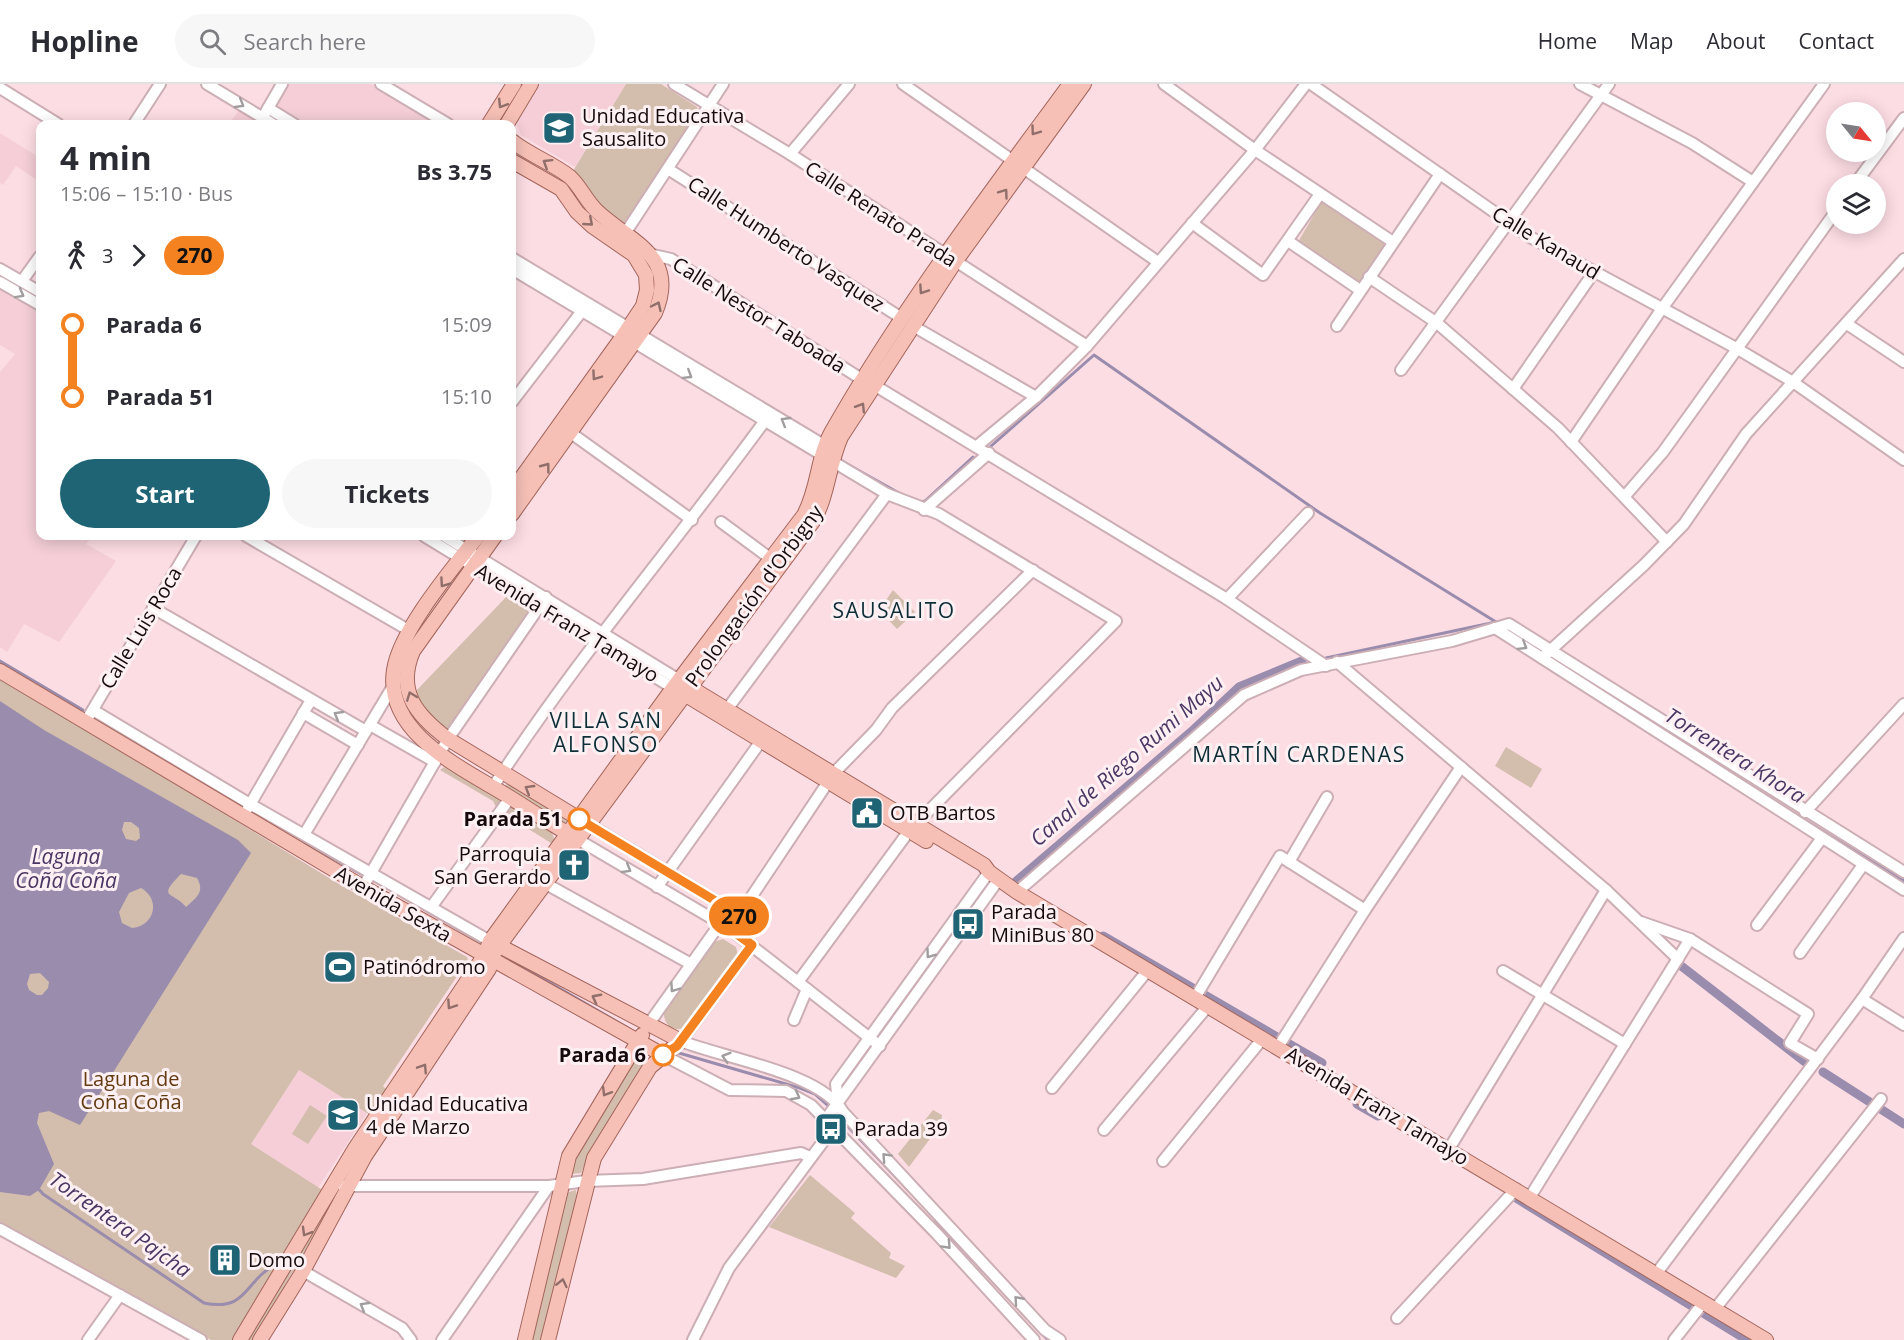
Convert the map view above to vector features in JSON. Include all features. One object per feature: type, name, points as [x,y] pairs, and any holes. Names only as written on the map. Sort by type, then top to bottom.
[{"type":"main road","points":[[492,120],[514,84]]},
{"type":"main road","points":[[509,120],[531,84]]},
{"type":"main road","name":"Prolongación d'Orbigny","points":[[341,1185],[491,949],[681,687],[809,505],[829,454],[869,382],[1070,84]]},
{"type":"main road","name":"Prolongación d'Orbigny","points":[[1017,165],[1084,84]]},
{"type":"main road","points":[[516,144],[571,178],[585,200],[600,215],[626,232],[653,255],[661,280],[661,298],[655,312],[631,335],[516,486]]},
{"type":"main road","points":[[516,163],[561,189],[576,212],[634,255],[646,274],[647,290],[631,335],[572,433],[516,509]]},
{"type":"main road","name":"Prolongación d'Orbigny","points":[[681,687],[814,520],[825,494],[829,454]]},
{"type":"main road","points":[[477,540],[470,558],[421,637],[406,672],[409,696],[427,723],[448,739],[583,822]]},
{"type":"main road","points":[[490,540],[470,558],[410,631],[394,668],[393,686],[400,710],[437,758],[493,787],[573,836]]},
{"type":"main road","name":"Avenida Sexta","points":[[0,670],[89,715],[247,810],[643,1034],[673,1048]]},
{"type":"main road","name":"Avenida Franz Tamayo","points":[[681,687],[728,708],[981,872],[994,875],[1017,892],[1766,1340]]},
{"type":"main road","name":"Avenida Franz Tamayo","points":[[681,687],[760,741],[832,777]]},
{"type":"main road","name":"Avenida Sexta","points":[[491,949],[643,1034],[673,1048]]},
{"type":"main road","points":[[525,1340],[555,1185],[569,1156],[643,1034]]},
{"type":"main road","points":[[548,1340],[586,1181],[594,1158],[650,1067],[673,1048]]},
{"type":"main road","points":[[260,1340],[303,1271],[341,1185]]},
{"type":"main road","points":[[240,1340],[341,1185]]},
{"type":"street","points":[[137,120],[160,84]]},
{"type":"street","points":[[207,84],[283,120]]},
{"type":"street","points":[[265,113],[282,84]]},
{"type":"street","points":[[381,84],[441,120]]},
{"type":"street","name":"Calle Renato Prada","points":[[674,84],[790,154],[1087,346]]},
{"type":"street","points":[[626,232],[723,84]]},
{"type":"street","points":[[790,154],[849,84]]},
{"type":"street","points":[[903,84],[1158,262]]},
{"type":"street","points":[[1164,84],[1255,150],[1393,242]]},
{"type":"street","points":[[977,446],[1036,397],[1087,346],[1255,150],[1306,84]]},
{"type":"street","name":"Calle Kanaud","points":[[1311,84],[1510,223],[1793,382],[1904,460]]},
{"type":"street","points":[[1580,84],[1600,97],[1692,143],[1753,182]]},
{"type":"street","points":[[1401,370],[1609,84]]},
{"type":"street","points":[[1571,441],[1661,309],[1824,84]]},
{"type":"street","points":[[0,88],[52,120]]},
{"type":"street","points":[[265,113],[270,120]]},
{"type":"street","points":[[1862,174],[1904,118]]},
{"type":"street","name":"Calle Humberto Vasquez","points":[[668,169],[908,323],[1036,397]]},
{"type":"street","points":[[1336,326],[1440,174]]},
{"type":"street","points":[[1192,223],[1263,275],[1320,194]]},
{"type":"street","points":[[1625,496],[1663,452],[1826,225]]},
{"type":"street","points":[[1288,241],[1360,290]]},
{"type":"street","name":"Calle Nestor Taboada","points":[[653,255],[671,259],[969,445],[977,446],[989,453],[1227,599],[1326,666]]},
{"type":"street","points":[[1546,653],[1684,524],[1746,434],[1904,259]]},
{"type":"street","points":[[516,261],[764,422],[829,454]]},
{"type":"street","points":[[22,281],[36,262]]},
{"type":"street","points":[[0,269],[36,290]]},
{"type":"street","points":[[516,271],[582,311],[631,335],[829,454],[887,494],[939,514],[1116,621],[913,828],[803,986],[794,1020]]},
{"type":"street","points":[[1513,389],[1594,272]]},
{"type":"street","points":[[1369,277],[1437,323],[1513,389],[1571,441],[1667,542]]},
{"type":"street","points":[[0,282],[36,303]]},
{"type":"street","points":[[516,397],[582,311]]},
{"type":"street","points":[[1847,324],[1904,362]]},
{"type":"street","points":[[493,787],[601,637],[692,520],[764,422]]},
{"type":"street","points":[[572,433],[692,520]]},
{"type":"street","points":[[924,510],[989,453]]},
{"type":"street","points":[[728,708],[887,494]]},
{"type":"street","points":[[1227,599],[1308,513]]},
{"type":"street","points":[[721,522],[771,559]]},
{"type":"street","name":"Calle Luis Roca","points":[[89,715],[194,540]]},
{"type":"street","points":[[253,540],[410,631]]},
{"type":"street","name":"Avenida Franz Tamayo","points":[[432,540],[470,558],[544,601],[681,687]]},
{"type":"street","name":"Avenida Franz Tamayo","points":[[449,540],[470,558]]},
{"type":"street","points":[[643,1034],[691,964],[725,926],[832,777],[876,730],[892,708],[1033,570]]},
{"type":"street","points":[[368,878],[448,739],[544,601]]},
{"type":"street","points":[[153,608],[311,700],[437,758]]},
{"type":"street","points":[[1017,892],[1244,695],[1300,670],[1452,641],[1495,628],[1546,653],[1904,872]]},
{"type":"street","points":[[1546,653],[1822,838],[1904,890]]},
{"type":"street","points":[[1337,662],[1606,891],[1678,959]]},
{"type":"street","points":[[305,833],[393,686]]},
{"type":"street","points":[[247,810],[311,700]]},
{"type":"street","points":[[1805,812],[1904,704]]},
{"type":"street","points":[[303,713],[358,745]]},
{"type":"street","points":[[657,887],[760,741]]},
{"type":"street","points":[[1278,1047],[1365,910],[1461,767]]},
{"type":"street","points":[[1289,862],[1327,797]]},
{"type":"street","points":[[432,906],[510,798]]},
{"type":"street","name":"Avenida Sexta","points":[[247,810],[305,833],[368,878],[432,906],[491,949]]},
{"type":"street","points":[[583,822],[734,912]]},
{"type":"street","points":[[573,836],[725,926],[880,1046]]},
{"type":"street","points":[[1757,925],[1822,838]]},
{"type":"street","points":[[1195,998],[1280,856],[1365,910]]},
{"type":"street","points":[[1800,953],[1863,865]]},
{"type":"street","points":[[833,1113],[836,1084],[994,875]]},
{"type":"street","points":[[693,1340],[729,1268],[810,1157],[833,1113],[994,875]]},
{"type":"street","points":[[540,881],[691,964]]},
{"type":"street","points":[[1449,1149],[1606,891]]},
{"type":"street","points":[[1638,921],[1689,939],[1808,1014],[1790,1043],[1818,1059]]},
{"type":"street","points":[[1656,1274],[1818,1059],[1904,938]]},
{"type":"street","points":[[1530,1197],[1689,939]]},
{"type":"street","points":[[673,1048],[752,945]]},
{"type":"street","points":[[1052,1088],[1148,970]]},
{"type":"street","points":[[1503,971],[1625,1044]]},
{"type":"street","points":[[1862,999],[1904,1025]]},
{"type":"street","points":[[1104,1130],[1208,1006]]},
{"type":"street","points":[[1162,1161],[1263,1038]]},
{"type":"street","name":"Avenida Sexta","points":[[673,1048],[814,1084],[833,1113],[1046,1330],[1060,1340]]},
{"type":"street","name":"Avenida Sexta","points":[[673,1048],[730,1090],[786,1091],[811,1105],[833,1113],[843,1112],[934,1217],[1034,1340]]},
{"type":"street","points":[[1674,1340],[1710,1305],[1881,1098]]},
{"type":"street","points":[[341,1185],[555,1185],[586,1181],[643,1179],[801,1154],[810,1157]]},
{"type":"street","points":[[442,1340],[555,1185]]},
{"type":"street","points":[[1397,1318],[1516,1189]]},
{"type":"street","points":[[0,1229],[201,1340]]},
{"type":"street","points":[[303,1271],[402,1328],[411,1340]]},
{"type":"street","points":[[88,1340],[120,1295]]},
{"type":"shaded area","points":[[289,84],[371,84],[431,120],[293,120],[278,111],[276,106]]},
{"type":"shaded area","name":"Unidad Educativa Sausalito","points":[[540,84],[626,84],[575,167],[521,135],[516,122]]},
{"type":"shaded area","points":[[240,109],[258,120],[232,120]]},
{"type":"shaded area","points":[[0,133],[36,156],[36,179],[16,166],[3,185],[0,183]]},
{"type":"shaded area","points":[[0,288],[36,310],[36,540],[90,540],[86,544],[116,561],[59,642],[24,624],[7,652],[0,647],[0,372],[15,354],[0,345]]},
{"type":"shaded area","points":[[299,1070],[367,1113],[318,1188],[251,1144]]},
{"type":"green space","points":[[626,84],[661,84],[697,107],[698,112],[627,222],[611,218],[603,211],[573,171]]},
{"type":"green space","points":[[1322,201],[1387,243],[1360,283],[1298,242]]},
{"type":"green space","points":[[893,590],[915,612],[897,629],[879,610]]},
{"type":"green space","points":[[511,592],[532,607],[533,611],[449,730],[444,731],[426,712],[415,692]]},
{"type":"green space","name":"Laguna de Coña Coña","points":[[0,677],[339,884],[467,957],[468,960],[383,1086],[386,1089],[370,1115],[299,1070],[251,1144],[324,1191],[233,1340],[211,1340],[0,1223]]},
{"type":"green space","points":[[1506,747],[1542,769],[1531,788],[1495,766]]},
{"type":"green space","points":[[444,767],[501,800],[497,809],[493,801],[440,770]]},
{"type":"green space","points":[[508,782],[568,819],[567,822],[561,824],[504,787]]},
{"type":"green space","points":[[514,806],[547,827],[554,838],[554,845],[505,814],[509,808]]},
{"type":"green space","points":[[723,939],[736,947],[738,955],[686,1027],[673,1028],[667,1024],[664,1011],[714,942]]},
{"type":"green space","points":[[636,1055],[649,1063],[589,1153],[581,1173],[570,1174],[577,1148]]},
{"type":"green space","points":[[310,1105],[327,1116],[308,1144],[292,1134]]},
{"type":"green space","points":[[933,1110],[942,1115],[941,1124],[909,1167],[898,1154]]},
{"type":"green space","points":[[810,1175],[855,1213],[851,1218],[891,1253],[889,1258],[905,1266],[896,1278],[769,1227]]},
{"type":"green space","points":[[576,1190],[577,1196],[541,1340],[531,1340],[565,1193]]},
{"type":"green space","points":[[334,1195],[336,1197],[253,1340],[246,1340]]},
{"type":"water","name":"Laguna Coña Coña","points":[[0,701],[44,730],[238,840],[251,853],[80,1125],[49,1111],[39,1113],[37,1123],[54,1164],[39,1190],[30,1196],[0,1192]],"holes":[[[124,822],[131,822],[139,828],[140,838],[136,841],[126,839],[122,830]],[[181,874],[197,878],[200,891],[186,907],[169,894],[169,887]],[[141,888],[147,893],[153,905],[153,911],[146,922],[132,928],[122,923],[119,912],[129,893]],[[40,973],[49,982],[48,988],[42,995],[29,990],[27,984],[30,974]]]},
{"type":"waterway","points":[[990,447],[1094,355],[1320,513],[1496,622]]},
{"type":"waterway","points":[[918,503],[925,501],[973,457]]},
{"type":"waterway","points":[[847,464],[899,493]]},
{"type":"waterway","name":"Torrentera Khora","points":[[1326,658],[1496,622]]},
{"type":"waterway","points":[[0,661],[83,710]]},
{"type":"waterway","name":"Canal de Riego Rumi Mayu","points":[[1021,888],[1013,884],[1191,732],[1239,687],[1302,661]]},
{"type":"waterway","name":"Torrentera Khora","points":[[1647,719],[1689,746]]},
{"type":"waterway","points":[[211,787],[242,806]]},
{"type":"waterway","name":"Torrentera Khora","points":[[1793,813],[1904,881]]},
{"type":"waterway","points":[[254,814],[296,838]]},
{"type":"waterway","points":[[305,843],[361,874]]},
{"type":"waterway","points":[[427,911],[484,944]]},
{"type":"waterway","points":[[1103,936],[1322,1063]]},
{"type":"waterway","points":[[500,954],[628,1028]]},
{"type":"waterway","name":"Canal de Riego Rumi Mayu","points":[[1680,965],[1805,1062]]},
{"type":"waterway","points":[[679,1053],[800,1088],[815,1094],[831,1108]]},
{"type":"waterway","name":"Canal de Riego Rumi Mayu","points":[[1823,1072],[1904,1124]]},
{"type":"waterway","points":[[1357,1104],[1378,1116]]},
{"type":"waterway","points":[[835,1113],[909,1191]]},
{"type":"waterway","name":"Torrentera Pajcha","points":[[36,1186],[43,1194],[204,1303],[218,1305],[238,1299],[257,1279],[275,1265]]},
{"type":"waterway","points":[[1516,1198],[1747,1340]]},
{"type":"waterway","points":[[936,1221],[1048,1340]]},
{"type":"bus line","name":"270","points":[[579,819],[739,915],[730,929],[752,945],[677,1046],[663,1055]]},
{"type":"place","name":"Unidad Educativa Sausalito","points":[[559,128]]},
{"type":"place","name":"OTB Bartos","points":[[867,813]]},
{"type":"place","name":"Parada 51","points":[[579,819]]},
{"type":"place","name":"Parroquia San Gerardo","points":[[574,865]]},
{"type":"place","name":"Parada MiniBus 80","points":[[968,924]]},
{"type":"place","name":"Patinódromo","points":[[340,967]]},
{"type":"place","name":"Parada 6","points":[[663,1055]]},
{"type":"place","name":"Unidad Educativa 4 de Marzo","points":[[343,1115]]},
{"type":"place","name":"Parada 39","points":[[831,1129]]},
{"type":"place","name":"Domo","points":[[225,1260]]},
{"type":"district","name":"SAUSALITO","points":[[894,611]]},
{"type":"district","name":"VILLA SAN ALFONSO","points":[[606,733]]},
{"type":"district","name":"MARTÍN CARDENAS","points":[[1299,755]]}]
